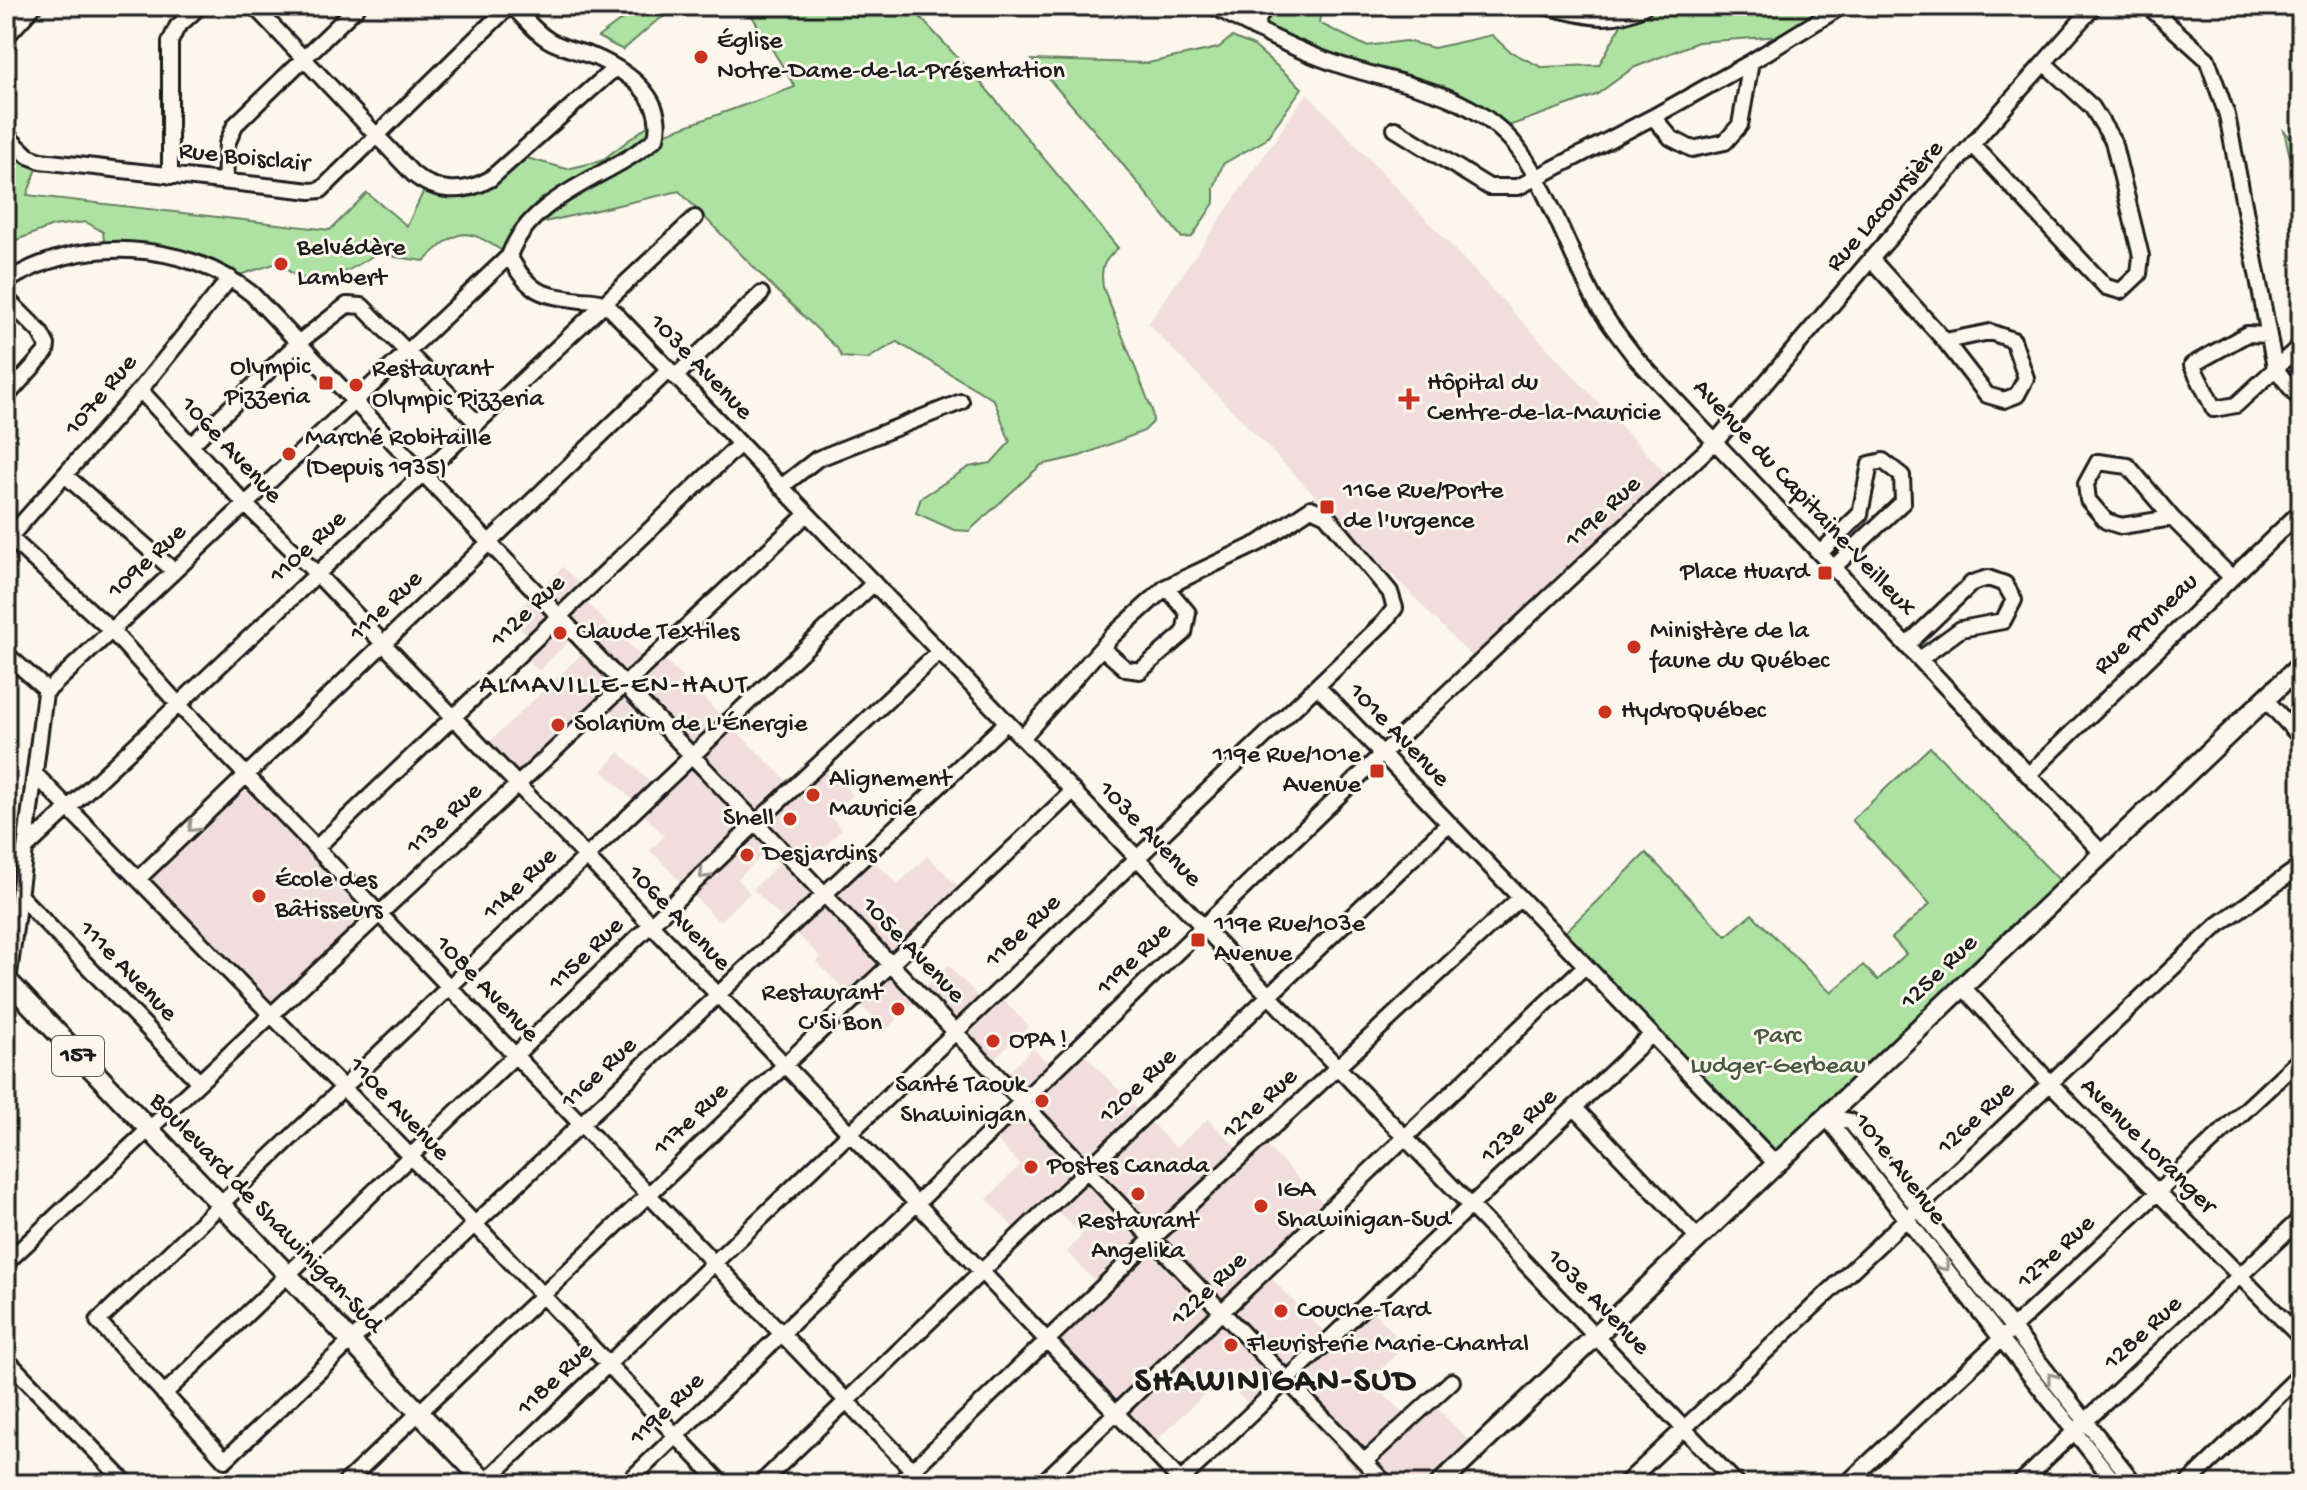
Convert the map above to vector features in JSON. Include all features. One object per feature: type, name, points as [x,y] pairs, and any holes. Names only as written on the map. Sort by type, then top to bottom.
[{"type":"main road","name":"125e Rue","points":[[1440,1484],[2301,665]]},
{"type":"main road","name":"Boulevard de Shawinigan-Sud","points":[[7,986],[221,1204],[486,1483]]},
{"type":"street","points":[[6,37],[34,6]]},
{"type":"street","points":[[170,176],[170,42],[177,27],[200,6]]},
{"type":"street","points":[[254,6],[423,182],[444,189],[477,186],[500,172],[615,68],[552,43],[511,6]]},
{"type":"street","points":[[225,181],[227,144],[235,125],[358,6]]},
{"type":"street","name":"Rue Boisclair","points":[[6,135],[34,160],[321,190],[511,6]]},
{"type":"street","name":"Avenue du Capitaine-Veilleux","points":[[1213,6],[1254,28],[1334,63],[1455,99],[1484,116],[1509,138],[1535,178],[1594,301],[1635,357],[2103,854]]},
{"type":"street","points":[[1254,28],[1265,6]]},
{"type":"street","points":[[1543,6],[1601,18],[1626,16],[1645,6]]},
{"type":"street","points":[[1395,129],[1489,187],[1518,187],[1653,117],[1842,6]]},
{"type":"street","name":"Rue Lacoursière","points":[[1716,441],[2094,6]]},
{"type":"street","points":[[2148,6],[2207,59],[2227,115],[2275,368],[2301,401]]},
{"type":"street","points":[[1653,117],[1671,138],[1692,149],[1725,142],[1740,125],[1751,62]]},
{"type":"street","points":[[1972,144],[2106,287],[2121,291],[2139,274],[2141,256],[2113,141],[2092,107],[2044,63]]},
{"type":"street","name":"109e Rue","points":[[47,690],[509,256],[520,234],[545,209],[656,138],[658,118],[655,105],[638,85],[615,68]]},
{"type":"street","name":"110e Rue","points":[[26,848],[695,218]]},
{"type":"street","name":"105e Avenue","points":[[6,282],[58,257],[105,250],[181,258],[230,278],[252,294],[1386,1484]]},
{"type":"street","points":[[509,256],[524,281],[542,293],[605,303]]},
{"type":"street","points":[[1871,259],[1945,341],[1987,395],[2004,400],[2017,395],[2026,378],[2013,340],[1990,332],[1945,341]]},
{"type":"street","name":"107e Rue","points":[[7,538],[66,476],[140,390],[230,278]]},
{"type":"street","name":"111e Rue","points":[[139,878],[489,543],[761,294]]},
{"type":"street","points":[[6,298],[40,332],[47,345],[46,352],[6,397]]},
{"type":"street","name":"103e Avenue","points":[[605,303],[1737,1484]]},
{"type":"street","points":[[191,445],[298,343],[347,305],[362,306],[477,423]]},
{"type":"street","points":[[2269,335],[2247,334],[2192,365],[2214,409],[2236,405],[2301,345]]},
{"type":"street","name":"106e Avenue","points":[[140,390],[245,504],[317,574],[1179,1482]]},
{"type":"street","points":[[781,487],[817,459],[961,402]]},
{"type":"street","name":"119e Rue","points":[[626,1484],[1382,754],[1716,441]]},
{"type":"street","name":"112e Rue","points":[[316,848],[740,444]]},
{"type":"street","points":[[1820,553],[1860,514],[1870,464],[1883,461],[1902,476],[1903,502],[1834,567]]},
{"type":"street","points":[[2172,518],[2121,526],[2106,521],[2088,500],[2086,484],[2098,462],[2128,466],[2172,518],[2231,577]]},
{"type":"street","points":[[66,476],[174,571]]},
{"type":"street","name":"118e Rue","points":[[486,1483],[1384,622],[1395,608],[1390,592],[1326,515],[1311,508],[1259,543],[1166,587]]},
{"type":"street","name":"Rue Pruneau","points":[[2028,775],[2301,511]]},
{"type":"street","name":"113e Rue","points":[[7,1259],[807,514]]},
{"type":"street","name":"108e Avenue","points":[[7,538],[111,630],[178,704],[926,1484]]},
{"type":"street","points":[[1907,645],[1972,583],[1988,578],[2005,584],[2014,600],[2003,621],[1961,629],[1920,659]]},
{"type":"street","name":"114e Rue","points":[[164,1394],[98,1321],[874,583]]},
{"type":"street","points":[[1022,738],[1102,648],[1166,587],[1188,613],[1184,633],[1140,671],[1126,669],[1102,648]]},
{"type":"street","name":"115e Rue","points":[[164,1394],[756,823],[939,652]]},
{"type":"street","points":[[6,654],[47,690],[7,986]]},
{"type":"street","name":"101e Avenue","points":[[1317,686],[1777,1165]]},
{"type":"street","points":[[2265,699],[2301,738]]},
{"type":"street","name":"116e Rue","points":[[164,1394],[225,1460],[1007,722]]},
{"type":"street","name":"110e Avenue","points":[[35,774],[411,1157],[722,1484]]},
{"type":"street","name":"117e Rue","points":[[344,1484],[1073,791]]},
{"type":"street","name":"120e Rue","points":[[760,1484],[1448,824]]},
{"type":"street","name":"126e Rue","points":[[1625,1484],[2218,925],[2301,866]]},
{"type":"street","name":"111e Avenue","points":[[20,896],[199,1082]]},
{"type":"street","name":"121e Rue","points":[[898,1484],[1152,1239],[1520,898]]},
{"type":"street","name":"122e Rue","points":[[1041,1484],[1585,966]]},
{"type":"street","name":"Avenue Loranger","points":[[1963,987],[2050,1083],[2301,1338]]},
{"type":"street","name":"123e Rue","points":[[1179,1482],[1651,1035]]},
{"type":"street","name":"127e Rue","points":[[1846,1484],[2301,1058]]},
{"type":"street","points":[[1575,1108],[1698,1238]]},
{"type":"street","name":"101e Avenue","points":[[1826,1117],[1850,1121],[1918,1207],[2007,1333],[2080,1426],[2135,1484]]},
{"type":"street","name":"101e Avenue","points":[[1826,1117],[1906,1218],[2007,1333]]},
{"type":"street","name":"128e Rue","points":[[2019,1484],[2301,1218]]},
{"type":"street","points":[[6,1359],[127,1484]]},
{"type":"street","points":[[2187,1484],[2301,1374]]},
{"type":"street","points":[[1365,1461],[1452,1381]]},
{"type":"street","name":"101e Avenue","points":[[2080,1426],[2116,1484]]},
{"type":"shaded area","name":"Hôpital du Centre-de-la-Mauricie","points":[[1307,93],[1666,474],[1661,493],[1476,661],[1148,324]]},
{"type":"shaded area","points":[[563,567],[586,591],[581,597],[647,662],[658,653],[793,787],[820,763],[853,795],[830,816],[842,829],[802,871],[825,894],[867,855],[898,884],[927,856],[966,894],[891,964],[919,993],[948,965],[985,1003],[996,993],[1029,1026],[991,1062],[1005,1076],[1033,1048],[1054,1070],[1078,1048],[1176,1148],[1208,1119],[1243,1154],[1260,1139],[1330,1210],[1265,1272],[1332,1340],[1367,1305],[1405,1345],[1370,1381],[1410,1419],[1430,1401],[1477,1449],[1460,1465],[1478,1484],[1368,1484],[1283,1392],[1254,1410],[1222,1377],[1149,1448],[1047,1341],[1102,1288],[1067,1252],[1082,1235],[1051,1205],[1020,1234],[987,1199],[1020,1165],[990,1132],[1022,1102],[920,995],[886,1030],[816,962],[820,957],[753,889],[787,856],[775,843],[738,879],[750,893],[719,922],[650,850],[664,836],[639,806],[602,771],[619,752],[657,789],[692,756],[641,703],[622,722],[604,704],[517,785],[483,748],[589,647],[576,634],[539,671],[520,653],[533,641],[510,618]]},
{"type":"shaded area","name":"École des Bâtisseurs","points":[[246,775],[379,914],[271,1015],[139,878]]},
{"type":"green space","points":[[636,6],[680,6],[654,23],[623,50],[598,37],[628,15]]},
{"type":"green space","points":[[746,6],[910,6],[989,92],[1118,248],[1104,265],[1103,287],[1152,410],[1153,422],[1144,431],[1080,456],[1041,465],[969,531],[954,530],[916,513],[921,498],[969,467],[991,463],[1010,442],[994,400],[897,342],[867,359],[842,357],[837,348],[679,191],[536,224],[666,133],[795,87]]},
{"type":"green space","points":[[1264,6],[1322,6],[1319,23],[1366,46],[1406,41],[1434,48],[1492,35],[1509,51],[1541,67],[1599,65],[1626,16],[1645,6],[1842,6],[1795,35],[1698,42],[1633,68],[1596,95],[1500,129],[1421,87],[1254,28]]},
{"type":"green space","points":[[1232,37],[1254,46],[1302,88],[1265,140],[1223,164],[1214,188],[1214,203],[1192,237],[1182,238],[1107,145],[1032,60],[1148,63],[1218,48]]},
{"type":"green space","points":[[654,121],[650,136],[586,176],[505,253],[480,238],[462,234],[445,242],[424,261],[395,257],[382,250],[342,273],[310,280],[296,276],[277,263],[230,278],[206,266],[105,250],[103,232],[86,222],[53,226],[6,244],[6,141],[38,166],[27,195],[330,230],[367,193],[407,226],[426,186],[453,191],[523,157],[567,169],[601,161]]},
{"type":"green space","points":[[2284,131],[2301,148],[2301,204]]},
{"type":"green space","name":"Parc Ludger-Gerbeau","points":[[1930,747],[2067,888],[1777,1165],[1559,938],[1646,853],[1726,936],[1752,914],[1831,993],[1863,965],[1878,980],[1906,954],[1892,938],[1930,904],[1852,820]]},
{"type":"place","name":"Église Notre-Dame-de-la-Présentation","points":[[701,57]]},
{"type":"place","name":"Belvédère Lambert","points":[[281,264]]},
{"type":"place","name":"Olympic Pizzeria","points":[[326,383]]},
{"type":"place","name":"Restaurant Olympic Pizzeria","points":[[356,385]]},
{"type":"place","name":"Hôpital du Centre-de-la-Mauricie","points":[[1409,399]]},
{"type":"place","name":"Marché Robitaille (Depuis 1935)","points":[[289,454]]},
{"type":"place","name":"116e Rue/Porte de l'urgence","points":[[1327,507]]},
{"type":"place","name":"Place Huard","points":[[1825,573]]},
{"type":"place","name":"Claude Textiles","points":[[560,633]]},
{"type":"place","name":"Ministère de la faune du Québec","points":[[1634,647]]},
{"type":"place","name":"HydroQuébec","points":[[1605,712]]},
{"type":"place","name":"Solarium de L'Énergie","points":[[558,725]]},
{"type":"place","name":"119e Rue/101e Avenue","points":[[1377,771]]},
{"type":"place","name":"Alignement Mauricie","points":[[813,795]]},
{"type":"place","name":"Shell","points":[[790,819]]},
{"type":"place","name":"Desjardins","points":[[747,855]]},
{"type":"place","name":"École des Bâtisseurs","points":[[259,896]]},
{"type":"place","name":"119e Rue/103e Avenue","points":[[1198,940]]},
{"type":"place","name":"Restaurant C'Si Bon","points":[[898,1009]]},
{"type":"place","name":"OPA !","points":[[993,1041]]},
{"type":"place","name":"Santé Taouk Shawinigan","points":[[1042,1101]]},
{"type":"place","name":"Postes Canada","points":[[1031,1167]]},
{"type":"place","name":"Restaurant Angelika","points":[[1138,1194]]},
{"type":"place","name":"IGA Shawinigan-Sud","points":[[1261,1206]]},
{"type":"place","name":"Couche-Tard","points":[[1281,1311]]},
{"type":"place","name":"Fleuristerie Marie-Chantal","points":[[1231,1345]]},
{"type":"district","name":"ALMAVILLE-EN-HAUT","points":[[614,686]]},
{"type":"district","name":"SHAWINIGAN-SUD","points":[[1276,1383]]}]
